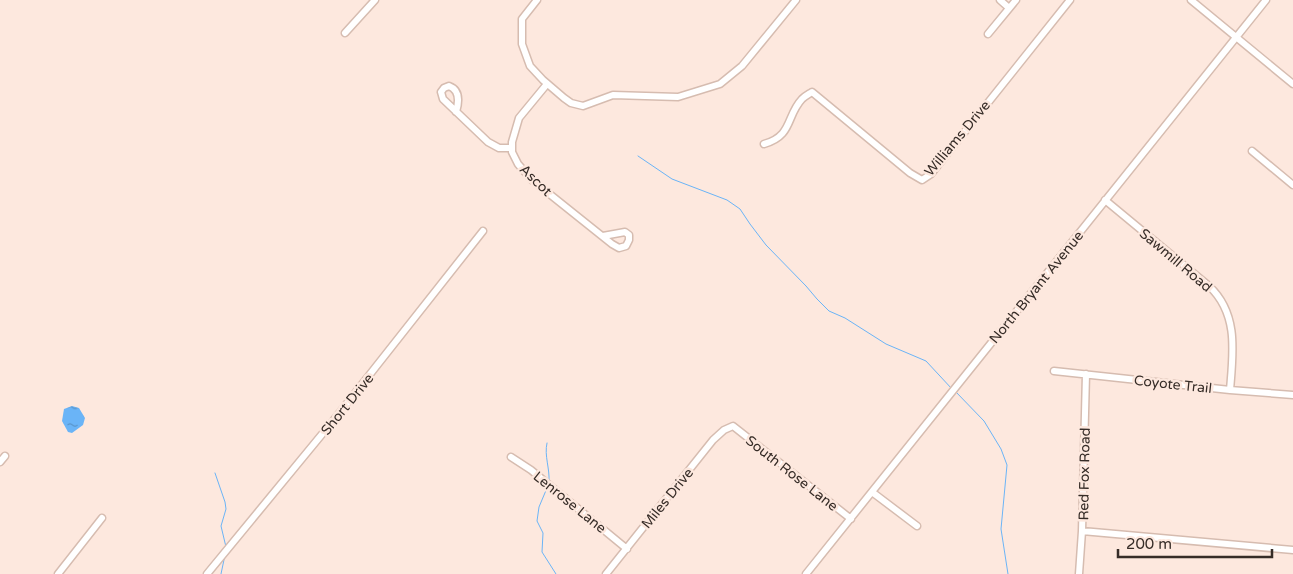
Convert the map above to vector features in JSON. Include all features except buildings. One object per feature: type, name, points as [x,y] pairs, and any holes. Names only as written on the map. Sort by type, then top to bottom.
[{"type":"street","points":[[345,33],[375,0]]},
{"type":"street","points":[[537,0],[522,19],[522,44],[530,66],[547,84],[571,103],[583,106],[613,95],[678,97],[720,84],[742,66],[796,0]]},
{"type":"street","points":[[1000,0],[1009,8]]},
{"type":"street","points":[[988,34],[1016,0]]},
{"type":"street","name":"Williams Drive","points":[[764,144],[771,142],[782,134],[789,125],[802,98],[812,92],[910,173],[922,180],[930,174],[1070,0]]},
{"type":"street","points":[[1191,0],[1293,84]]},
{"type":"street","name":"North Bryant Avenue","points":[[806,574],[1266,0]]},
{"type":"street","name":"Ascot","points":[[547,84],[519,118],[512,148],[518,164],[532,180],[603,236]]},
{"type":"street","points":[[456,112],[488,142],[500,148],[512,148]]},
{"type":"street","points":[[1252,151],[1293,184]]},
{"type":"street","name":"Sawmill Road","points":[[1105,200],[1209,286],[1222,302],[1231,324],[1234,344],[1230,390]]},
{"type":"street","name":"Short Drive","points":[[207,574],[337,416],[483,231]]},
{"type":"street","name":"Coyote Trail","points":[[1054,371],[1293,395]]},
{"type":"street","name":"Red Fox Road","points":[[1079,574],[1086,374]]},
{"type":"street","name":"South Rose Lane","points":[[733,426],[851,519]]},
{"type":"street","name":"Miles Drive","points":[[606,574],[713,440],[724,430],[733,426]]},
{"type":"street","points":[[0,462],[5,456]]},
{"type":"street","name":"Lenrose Lane","points":[[511,457],[531,470],[627,549]]},
{"type":"street","points":[[872,492],[917,526]]},
{"type":"street","points":[[58,574],[102,518]]},
{"type":"street","points":[[1082,531],[1293,550]]},
{"type":"water","points":[[72,406],[79,408],[85,418],[83,425],[72,433],[68,432],[62,421],[64,409]]},
{"type":"waterway","points":[[638,156],[672,179],[727,200],[740,209],[766,245],[829,311],[845,318],[886,344],[926,361],[952,389]]},
{"type":"waterway","points":[[955,391],[984,421],[1001,449],[1007,465],[1001,529],[1008,574]]},
{"type":"waterway","points":[[547,443],[546,453],[549,482]]},
{"type":"waterway","points":[[215,473],[225,502],[226,509],[221,526],[226,547]]},
{"type":"waterway","points":[[547,488],[539,507],[537,521],[543,533],[542,552],[556,574]]},
{"type":"waterway","points":[[221,574],[225,555]]}]
